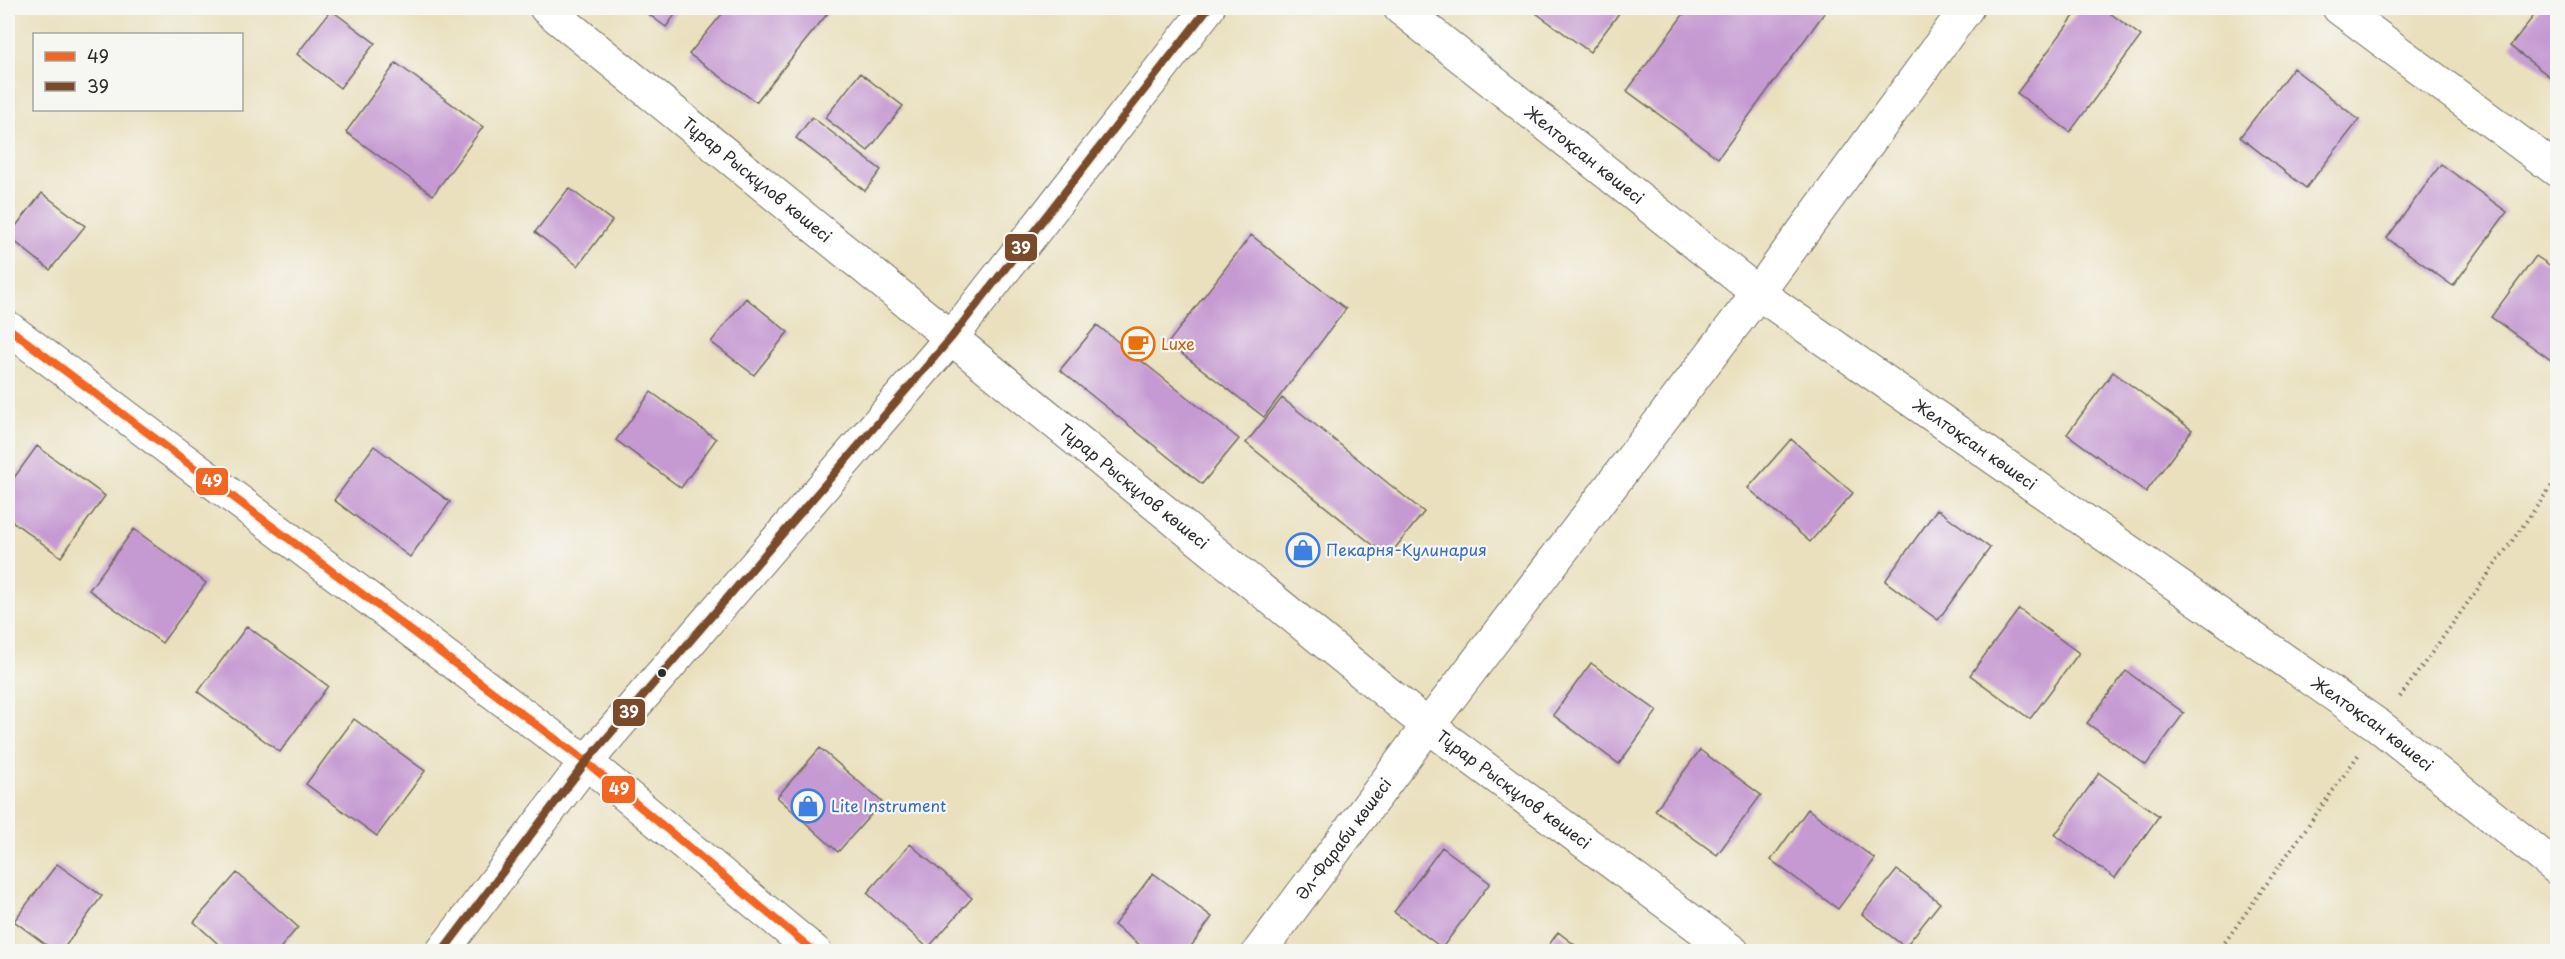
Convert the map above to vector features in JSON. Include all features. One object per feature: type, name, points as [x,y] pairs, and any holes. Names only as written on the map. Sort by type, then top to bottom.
[{"type":"street","name":"Тұрар Рысқұлов көшесі","points":[[546,8],[1428,726],[1732,951]]},
{"type":"street","points":[[442,951],[586,762],[951,338],[1208,8]]},
{"type":"street","name":"Желтоқсан көшесі","points":[[1400,8],[1758,293],[2379,726],[2558,869]]},
{"type":"street","name":"Әл-Фараби көшесі","points":[[1259,951],[1758,293],[1967,8]]},
{"type":"street","points":[[2338,8],[2558,171]]},
{"type":"street","points":[[8,328],[586,762],[815,951]]},
{"type":"building","points":[[640,8],[680,8],[666,27]]},
{"type":"building","points":[[727,8],[832,8],[756,102],[689,54]]},
{"type":"building","points":[[1529,8],[1623,8],[1590,52]]},
{"type":"building","points":[[1688,8],[1828,8],[1718,158],[1627,91]]},
{"type":"building","points":[[2080,8],[2103,8],[2141,36],[2070,132],[2017,93]]},
{"type":"building","points":[[2540,8],[2558,8],[2558,83],[2510,46]]},
{"type":"building","points":[[331,10],[375,43],[340,88],[297,54]]},
{"type":"building","points":[[396,63],[483,127],[433,195],[346,132]]},
{"type":"building","points":[[2293,68],[2359,120],[2306,188],[2240,137]]},
{"type":"building","points":[[860,73],[903,106],[868,151],[825,118]]},
{"type":"building","points":[[812,117],[881,170],[865,191],[796,138]]},
{"type":"building","points":[[2441,164],[2507,212],[2453,286],[2387,238]]},
{"type":"building","points":[[569,188],[612,221],[578,266],[535,232]]},
{"type":"building","points":[[42,193],[85,226],[50,270],[8,236]]},
{"type":"building","points":[[1251,235],[1346,309],[1264,417],[1168,343]]},
{"type":"building","points":[[2536,256],[2558,271],[2558,365],[2491,317]]},
{"type":"building","points":[[746,298],[788,332],[754,375],[711,342]]},
{"type":"building","points":[[1097,325],[1239,439],[1202,484],[1060,370]]},
{"type":"building","points":[[2113,372],[2192,430],[2146,492],[2067,434]]},
{"type":"building","points":[[651,392],[716,439],[681,488],[616,440]]},
{"type":"building","points":[[1282,398],[1424,512],[1388,557],[1246,443]]},
{"type":"building","points":[[1791,439],[1853,493],[1810,542],[1748,488]]},
{"type":"building","points":[[37,446],[105,496],[61,557],[8,518],[8,486]]},
{"type":"building","points":[[374,446],[450,502],[410,557],[334,500]]},
{"type":"building","points":[[1937,509],[1990,548],[1938,620],[1885,581]]},
{"type":"building","points":[[134,529],[206,583],[162,643],[89,590]]},
{"type":"building","points":[[2019,609],[2079,653],[2030,719],[1970,675]]},
{"type":"building","points":[[247,626],[328,686],[280,752],[198,692]]},
{"type":"building","points":[[1591,663],[1657,711],[1619,764],[1553,715]]},
{"type":"building","points":[[2126,671],[2184,713],[2146,765],[2087,723]]},
{"type":"building","points":[[354,719],[425,771],[377,836],[306,784]]},
{"type":"building","points":[[820,748],[882,802],[838,852],[777,797]]},
{"type":"building","points":[[1700,750],[1761,795],[1717,855],[1655,810]]},
{"type":"building","points":[[2099,773],[2159,816],[2115,878],[2055,835]]},
{"type":"building","points":[[1808,809],[1875,859],[1838,909],[1771,860]]},
{"type":"building","points":[[910,844],[972,898],[928,948],[867,893]]},
{"type":"building","points":[[1442,847],[1490,883],[1442,948],[1394,912]]},
{"type":"building","points":[[57,864],[102,896],[61,952],[56,952],[14,921]]},
{"type":"building","points":[[1897,870],[1940,903],[1905,947],[1862,914]]},
{"type":"building","points":[[237,873],[298,927],[277,952],[227,952],[194,922]]},
{"type":"building","points":[[1153,873],[1212,917],[1187,952],[1149,952],[1114,925]]},
{"type":"building","points":[[1558,932],[1584,952],[1544,952]]},
{"type":"transit line","name":"39","points":[[442,952],[586,762],[951,338],[1208,8]]},
{"type":"transit line","name":"49","points":[[8,328],[586,762],[815,952]]},
{"type":"place","name":"Luxe","points":[[1138,344]]},
{"type":"place","name":"Пекарня-Кулинария","points":[[1303,550]]},
{"type":"place","name":"Lite Instrument","points":[[808,806]]}]
